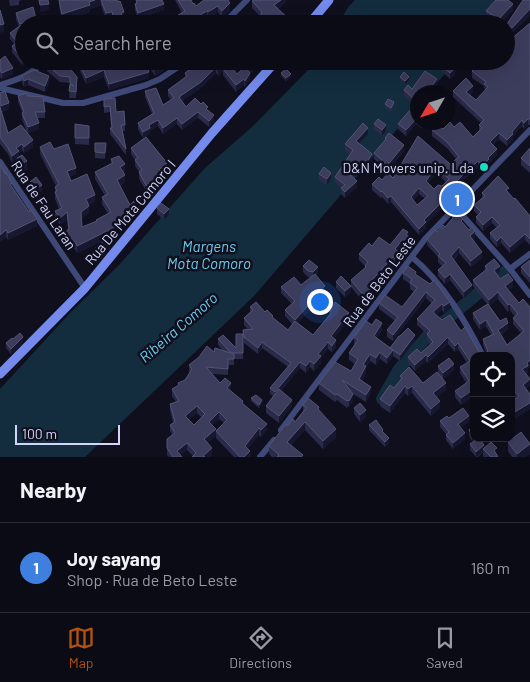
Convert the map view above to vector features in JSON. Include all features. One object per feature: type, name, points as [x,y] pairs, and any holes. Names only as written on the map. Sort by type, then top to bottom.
[{"type":"street","points":[[232,15],[247,0]]},
{"type":"street","points":[[316,15],[329,0]]},
{"type":"street","points":[[0,86],[21,78],[34,70]]},
{"type":"street","points":[[0,86],[63,103],[83,103],[146,85],[174,70]]},
{"type":"street","name":"Rua De Mota Comoro I","points":[[0,374],[85,288],[212,134],[268,70]]},
{"type":"street","name":"Rua de Beto Leste","points":[[260,457],[323,377],[425,240],[530,130]]},
{"type":"street","name":"Rua de Fau Laran","points":[[0,162],[85,288]]},
{"type":"street","points":[[455,207],[510,269],[530,295]]},
{"type":"street","points":[[510,269],[530,254]]},
{"type":"street","points":[[412,257],[434,279],[450,300],[463,319],[480,352]]},
{"type":"water","points":[[355,0],[507,0],[494,15],[344,15]]},
{"type":"water","name":"Margens Mota Comoro","points":[[308,70],[448,70],[435,85],[410,85],[410,114],[254,296],[85,457],[0,457],[0,389],[69,314],[119,265],[205,168],[252,127]]},
{"type":"building","points":[[39,0],[48,0],[49,4],[40,5]]},
{"type":"building","points":[[59,0],[95,0],[89,2],[90,5],[62,14]]},
{"type":"building","points":[[101,0],[120,1],[124,12],[121,13],[122,15],[113,15],[112,12],[106,13]]},
{"type":"building","points":[[136,0],[162,0],[164,4],[138,13],[135,4],[137,3]]},
{"type":"building","points":[[178,0],[191,0],[196,6],[204,0],[228,0],[230,3],[222,11],[218,6],[200,15],[178,15],[185,11]]},
{"type":"building","points":[[281,0],[274,5],[285,15],[261,15],[262,12],[252,1]]},
{"type":"building","points":[[496,0],[508,0],[513,4],[503,15],[492,15],[486,11]]},
{"type":"building","points":[[523,0],[530,0],[530,9],[515,25],[515,15],[513,15]]},
{"type":"building","points":[[33,7],[35,15],[17,15],[16,13]]},
{"type":"building","points":[[0,10],[4,24],[0,25]]},
{"type":"building","points":[[530,23],[530,119],[524,123],[522,120],[507,140],[499,133],[490,142],[497,149],[489,159],[482,166],[478,161],[457,181],[463,186],[455,195],[451,191],[442,199],[443,201],[424,220],[426,222],[419,229],[391,196],[388,198],[372,184],[379,177],[382,180],[388,173],[393,178],[418,136],[450,164],[459,157],[447,142],[432,130],[455,130],[455,126],[460,122],[473,137],[482,128],[479,125],[484,120],[455,93],[455,89],[466,78],[473,86],[466,92],[476,100],[488,87],[484,84],[486,82],[472,71],[515,70],[515,36]],"holes":[[[436,167],[449,179],[442,186],[438,185],[434,189],[426,181]],[[419,188],[428,196],[417,205],[411,197]]]},
{"type":"building","points":[[15,29],[15,39],[10,33]]},
{"type":"building","points":[[5,56],[13,68],[2,73],[0,70],[0,60]]},
{"type":"building","points":[[34,70],[49,76],[45,86],[28,79],[24,81],[22,76]]},
{"type":"building","points":[[53,70],[71,70],[77,77],[76,92],[69,91],[70,84],[74,86],[70,83],[70,77],[60,76]]},
{"type":"building","points":[[82,70],[104,70],[86,78]]},
{"type":"building","points":[[104,70],[148,70],[149,72],[109,84]]},
{"type":"building","points":[[189,70],[213,70],[201,82],[179,97],[186,107],[195,98],[201,104],[203,102],[208,107],[206,109],[214,115],[209,121],[198,112],[182,124],[177,118],[163,128],[158,120],[149,125],[150,128],[143,132],[138,123],[154,113],[145,91],[156,88],[163,105],[174,98],[168,90],[187,76],[185,73]]},
{"type":"building","points":[[224,70],[234,70],[237,74],[242,70],[248,70],[250,73],[245,81],[244,79],[236,85]]},
{"type":"building","points":[[287,70],[291,74],[286,78],[281,73]]},
{"type":"building","points":[[425,71],[437,79],[433,85],[415,85]]},
{"type":"building","points":[[404,72],[409,77],[405,81],[400,77]]},
{"type":"building","points":[[408,85],[410,87],[410,96],[404,90]]},
{"type":"building","points":[[5,91],[9,103],[0,106],[0,93]]},
{"type":"building","points":[[26,93],[28,96],[43,97],[45,112],[35,112],[39,123],[28,127],[18,96]]},
{"type":"building","points":[[115,98],[116,112],[124,111],[125,125],[121,125],[126,149],[110,128],[112,128],[110,106],[104,107],[104,99]]},
{"type":"building","points":[[388,99],[394,102],[391,108],[385,104]]},
{"type":"building","points":[[0,107],[8,133],[21,125],[33,140],[24,147],[22,144],[16,148],[19,151],[12,156],[0,137]]},
{"type":"building","points":[[410,110],[410,126],[406,130],[398,124]]},
{"type":"building","points":[[378,119],[386,125],[382,130],[374,124]]},
{"type":"building","points":[[363,123],[368,128],[356,141],[372,154],[364,167],[357,161],[348,173],[357,181],[345,192],[341,188],[345,185],[335,177],[353,150],[345,144]]},
{"type":"building","points":[[75,124],[89,126],[89,138],[75,138]]},
{"type":"building","points":[[389,133],[404,145],[386,167],[380,162],[382,160],[374,153]]},
{"type":"building","points":[[146,137],[167,163],[159,170],[164,175],[150,192],[146,188],[139,172],[142,170],[135,160],[138,158],[131,148]]},
{"type":"building","points":[[50,142],[54,149],[68,144],[76,168],[67,171],[71,181],[87,174],[95,195],[86,199],[89,206],[81,212],[82,227],[97,221],[111,212],[102,197],[108,194],[95,172],[113,163],[111,159],[119,156],[125,164],[120,167],[125,175],[117,180],[130,205],[137,198],[141,203],[121,220],[123,223],[77,246],[75,242],[64,235],[69,228],[67,212],[60,218],[55,211],[62,208],[55,192],[57,191],[55,187],[59,184],[40,147]]},
{"type":"building","points":[[95,143],[106,143],[105,153],[95,152]]},
{"type":"building","points":[[530,148],[530,166],[521,158]]},
{"type":"building","points":[[22,155],[27,161],[21,164],[17,158]]},
{"type":"building","points":[[0,164],[12,183],[10,184],[29,212],[31,210],[37,219],[8,233],[6,230],[0,235]]},
{"type":"building","points":[[324,167],[331,173],[327,179],[319,174]]},
{"type":"building","points":[[498,176],[509,188],[506,190],[530,216],[530,239],[525,234],[510,247],[501,237],[497,241],[490,233],[500,225],[492,217],[483,225],[476,217],[481,212],[474,205],[485,196],[482,193]]},
{"type":"building","points":[[36,177],[42,185],[35,190],[30,182]]},
{"type":"building","points":[[161,203],[169,209],[164,214],[157,208]]},
{"type":"building","points":[[455,212],[463,219],[461,221],[469,230],[472,227],[475,231],[470,236],[482,252],[471,261],[459,247],[451,256],[472,285],[464,292],[450,274],[445,278],[438,270],[446,263],[438,256],[440,254],[427,239],[435,230],[437,232],[443,225],[445,227],[453,218],[452,216]]},
{"type":"building","points":[[403,229],[408,232],[406,235],[410,237],[406,243],[402,240],[395,249],[400,253],[395,259],[393,257],[370,282],[374,286],[363,295],[351,280],[366,267],[368,262],[359,254],[369,243],[372,246],[379,237],[390,245]]},
{"type":"building","points":[[111,235],[113,237],[99,255],[94,249]]},
{"type":"building","points":[[494,259],[500,266],[494,270],[500,279],[508,274],[513,280],[505,286],[519,303],[523,299],[530,307],[530,360],[527,363],[528,366],[522,369],[530,379],[523,385],[530,394],[530,403],[515,412],[515,399],[519,396],[515,392],[515,352],[487,352],[483,339],[494,334],[486,320],[480,324],[473,313],[488,304],[500,321],[506,318],[508,323],[498,330],[507,345],[524,331],[513,318],[518,314],[498,292],[489,300],[473,280],[487,269],[485,266]]},
{"type":"building","points":[[309,260],[318,267],[313,272],[308,271],[303,266]]},
{"type":"building","points":[[530,260],[530,277],[521,267]]},
{"type":"building","points":[[408,266],[416,272],[415,274],[430,284],[434,280],[450,302],[444,306],[442,304],[433,312],[442,320],[450,315],[461,331],[465,327],[479,352],[470,352],[470,361],[458,343],[455,346],[448,337],[428,357],[426,355],[415,365],[408,357],[417,349],[421,353],[433,342],[427,334],[430,331],[417,319],[435,300],[426,292],[393,335],[387,330],[398,317],[379,303],[385,295],[402,307],[417,288],[410,283],[412,279],[403,273]]},
{"type":"building","points":[[315,274],[325,286],[320,290],[324,295],[319,300],[317,296],[295,320],[285,310],[295,301],[281,287],[294,277],[301,285]]},
{"type":"building","points":[[341,276],[351,286],[345,291],[336,282]]},
{"type":"building","points":[[256,302],[265,312],[267,310],[272,317],[288,330],[295,321],[313,335],[332,312],[329,310],[335,302],[349,313],[331,336],[336,340],[332,346],[328,342],[318,354],[321,356],[314,364],[310,361],[306,366],[300,362],[275,392],[270,388],[291,363],[262,342],[258,348],[244,337],[243,330],[253,329],[244,318],[253,310],[250,307]]},
{"type":"building","points":[[376,319],[382,323],[374,336],[393,350],[387,358],[380,352],[376,358],[370,354],[363,365],[366,366],[359,379],[371,387],[366,395],[342,380],[353,394],[349,401],[347,401],[319,383],[335,362],[351,371],[358,359],[349,353],[358,340],[354,337],[366,321],[372,325]]},
{"type":"building","points":[[408,328],[415,335],[400,355],[390,348]]},
{"type":"building","points":[[20,333],[23,337],[11,349],[6,343]]},
{"type":"building","points":[[236,334],[243,334],[243,353],[231,353],[218,339],[223,335],[236,348]]},
{"type":"building","points":[[207,346],[214,352],[215,348],[234,354],[234,359],[228,359],[228,369],[206,367],[220,383],[225,378],[231,383],[227,388],[267,424],[261,430],[259,428],[245,446],[250,451],[244,457],[240,457],[216,431],[227,420],[219,412],[209,422],[216,429],[204,439],[212,448],[203,456],[205,457],[192,457],[196,453],[187,443],[177,451],[182,457],[173,457],[167,448],[167,439],[175,433],[170,425],[175,422],[170,404],[179,401],[172,389],[179,385],[178,383],[185,380],[192,369],[189,365],[199,357]],"holes":[[[197,406],[205,414],[194,425],[185,416]]]},
{"type":"building","points":[[449,358],[454,364],[443,373],[438,366]]},
{"type":"building","points":[[470,361],[470,392],[461,398],[455,391],[469,381],[460,367]]},
{"type":"building","points":[[409,367],[423,383],[437,372],[446,383],[433,393],[440,401],[431,409],[412,386],[408,389],[405,386],[390,406],[380,399],[390,385],[394,388],[402,378],[400,376]]},
{"type":"building","points":[[279,389],[292,400],[279,416],[266,406]]},
{"type":"building","points":[[256,395],[262,400],[259,405],[251,398]]},
{"type":"building","points":[[308,398],[319,407],[318,409],[336,429],[323,441],[305,422],[287,442],[303,455],[301,457],[277,457],[279,455],[269,446],[286,424],[287,426],[293,419],[295,422],[306,408],[303,405]]},
{"type":"building","points":[[360,403],[366,410],[360,415],[354,408]]},
{"type":"building","points":[[463,408],[469,416],[458,424],[465,433],[453,443],[446,435],[449,432],[440,421],[447,416],[449,418]]},
{"type":"building","points":[[376,420],[382,431],[389,438],[385,442],[369,425]]},
{"type":"building","points":[[521,432],[530,444],[517,454],[508,442],[515,442],[515,437]]},
{"type":"building","points":[[473,442],[482,442],[484,445],[476,452],[470,444]]},
{"type":"building","points":[[491,442],[497,448],[494,450],[498,457],[491,457],[483,449]]},
{"type":"waterway","points":[[382,399],[399,369],[430,333],[504,272]]},
{"type":"place","name":"D&N Movers unip. Lda","points":[[484,167]]},
{"type":"place","name":"Joy sayang","points":[[457,199]]},
{"type":"water label","name":"Ribeira Comoro","points":[[178,327]]}]
